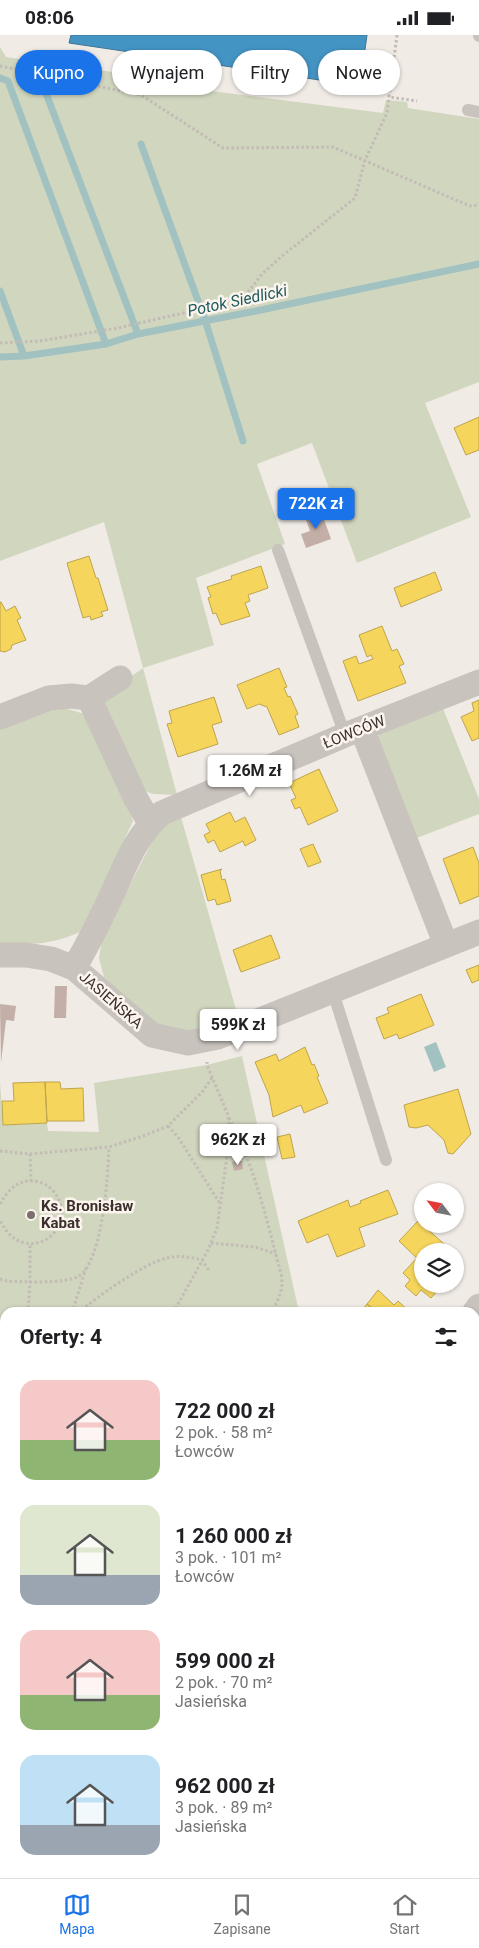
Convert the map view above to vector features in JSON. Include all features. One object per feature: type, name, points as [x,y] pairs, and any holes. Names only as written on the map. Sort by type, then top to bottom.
[{"type":"street","points":[[0,717],[49,698],[71,696],[89,699],[120,678]]},
{"type":"street","name":"ŁOWCÓW","points":[[74,968],[89,943],[137,840],[150,823],[162,813],[353,732],[479,682]]},
{"type":"street","points":[[89,699],[136,799],[150,823]]},
{"type":"street","points":[[353,732],[446,945]]},
{"type":"street","name":"JASIEŃSKA","points":[[0,955],[35,956],[51,959],[74,968],[152,1035],[188,1043],[218,1037],[479,932]]},
{"type":"lane","points":[[278,550],[353,732]]},
{"type":"lane","points":[[333,992],[386,1160]]},
{"type":"path","points":[[0,343],[40,341],[118,328],[245,297],[262,274],[355,198],[365,160],[387,113],[397,35]]},
{"type":"path","points":[[0,66],[141,95],[223,148],[333,147],[470,206],[479,205]]},
{"type":"path","points":[[389,97],[417,101]]},
{"type":"path","points":[[207,1065],[228,1115],[245,1148],[257,1183],[283,1285],[274,1307]]},
{"type":"path","points":[[0,1151],[30,1154],[109,1147],[168,1126],[202,1092],[212,1078]]},
{"type":"path","points":[[177,1307],[217,1228],[219,1203],[226,1164],[229,1128],[228,1115]]},
{"type":"path","points":[[168,1126],[178,1137],[219,1203]]},
{"type":"path","points":[[74,1307],[102,1222],[109,1147]]},
{"type":"path","points":[[30,1154],[32,1181]]},
{"type":"path","points":[[0,1204],[6,1192],[18,1183],[32,1181],[43,1184],[53,1191],[60,1201],[62,1213],[59,1225],[52,1235],[42,1242],[30,1244],[16,1241],[6,1232],[0,1220]]},
{"type":"path","points":[[211,1243],[255,1247],[276,1254]]},
{"type":"path","points":[[28,1307],[30,1244]]},
{"type":"path","points":[[86,1307],[110,1289],[151,1264],[167,1258],[186,1256],[202,1260],[210,1272]]},
{"type":"path","points":[[0,1279],[30,1282],[56,1281],[78,1276],[87,1267]]},
{"type":"green space","points":[[0,47],[6,57],[15,58],[15,95],[102,95],[102,71],[112,72],[112,95],[222,95],[222,92],[383,113],[386,100],[407,102],[408,108],[479,119],[479,382],[425,403],[471,517],[357,563],[312,443],[257,464],[285,544],[196,578],[214,645],[143,668],[104,522],[0,561]]},
{"type":"green space","points":[[143,668],[177,795],[153,794],[137,788],[101,714],[109,692]]},
{"type":"green space","points":[[442,706],[479,799],[479,814],[414,839],[376,746],[379,733]]},
{"type":"green space","points":[[61,707],[88,715],[128,802],[133,821],[82,931],[52,941],[33,944],[0,945],[0,726]]},
{"type":"green space","points":[[181,817],[239,1020],[194,1033],[172,1033],[138,1012],[104,977],[99,958],[102,939],[154,838],[170,821]]},
{"type":"green space","points":[[242,1056],[298,1307],[0,1307],[0,1082],[3,1125],[47,1123],[48,1131],[99,1132],[94,1083],[207,1065]]},
{"type":"water","points":[[436,1042],[446,1067],[434,1072],[424,1047]]},
{"type":"building: Mieszkania","points":[[479,417],[479,450],[466,455],[454,428]]},
{"type":"building: Mieszkania","points":[[89,556],[108,610],[101,612],[103,616],[91,620],[90,616],[83,618],[67,563]]},
{"type":"building: Mieszkania","points":[[261,566],[268,588],[248,595],[250,601],[245,603],[250,616],[221,625],[216,613],[213,614],[208,598],[211,597],[207,587],[232,579],[231,576]]},
{"type":"building: Mieszkania","points":[[435,572],[442,590],[401,607],[394,588]]},
{"type":"building: Mieszkania","points":[[0,602],[6,611],[15,606],[21,618],[17,620],[26,640],[12,645],[11,649],[5,652],[0,651]]},
{"type":"building: Mieszkania","points":[[382,626],[392,651],[397,649],[404,664],[399,666],[406,683],[358,701],[343,661],[356,656],[359,664],[373,659],[371,655],[367,657],[359,635]]},
{"type":"building: Mieszkania","points":[[279,668],[287,687],[284,688],[298,714],[295,716],[299,727],[279,735],[267,707],[259,704],[247,709],[237,685]]},
{"type":"building: Mieszkania","points":[[214,697],[222,722],[212,725],[218,744],[178,757],[167,724],[172,723],[169,711]]},
{"type":"building: Mieszkania","points":[[479,700],[479,738],[472,741],[461,717],[474,711],[472,703]]},
{"type":"building: Mieszkania","points":[[319,769],[338,811],[308,825],[300,807],[295,809],[291,800],[296,798],[289,783]]},
{"type":"building: Mieszkania","points":[[230,812],[235,822],[245,817],[256,840],[245,846],[243,841],[220,852],[214,840],[208,843],[204,835],[210,832],[206,824]]},
{"type":"building: Mieszkania","points":[[313,844],[321,862],[308,867],[300,849]]},
{"type":"building: Mieszkania","points":[[473,847],[479,863],[479,896],[460,904],[443,859]]},
{"type":"building: Mieszkania","points":[[222,869],[220,871],[222,880],[225,879],[231,901],[217,905],[215,899],[208,901],[201,875]]},
{"type":"building: Mieszkania","points":[[271,935],[280,958],[241,972],[233,950]]},
{"type":"building: Mieszkania","points":[[479,965],[479,980],[472,983],[466,970]]},
{"type":"building: Mieszkania","points":[[421,994],[434,1025],[399,1039],[397,1034],[384,1039],[376,1018],[389,1013],[387,1008]]},
{"type":"building: Mieszkania","points":[[305,1047],[312,1065],[314,1064],[319,1076],[317,1077],[328,1103],[304,1113],[301,1105],[273,1117],[269,1095],[255,1062],[276,1054],[279,1061]]},
{"type":"building: Mieszkania","points":[[45,1082],[60,1082],[61,1089],[83,1088],[84,1121],[47,1121]]},
{"type":"building: Mieszkania","points":[[45,1082],[47,1123],[3,1125],[2,1101],[14,1101],[13,1083]]},
{"type":"building: Mieszkania","points":[[458,1089],[471,1134],[453,1154],[448,1153],[444,1140],[428,1125],[416,1128],[409,1127],[404,1105]]},
{"type":"building: Mieszkania","points":[[290,1134],[295,1157],[282,1159],[277,1137]]},
{"type":"building: Mieszkania","points":[[388,1190],[398,1214],[359,1228],[365,1246],[337,1257],[328,1234],[307,1243],[298,1221],[348,1200],[350,1207]]},
{"type":"building: Mieszkania","points":[[414,1225],[414,1233],[432,1233],[443,1243],[414,1243],[414,1255],[399,1241]]},
{"type":"building: Mieszkania","points":[[414,1261],[414,1293],[418,1293],[416,1296],[405,1286],[410,1280],[403,1273]]},
{"type":"building: Mieszkania","points":[[378,1290],[394,1305],[398,1301],[404,1307],[370,1307],[367,1304]]},
{"type":"building: Mieszkania","points":[[425,1293],[435,1293],[431,1298]]},
{"type":"building: Szkoły","points":[[71,35],[367,35],[365,50],[318,50],[318,80],[308,78],[308,50],[232,50],[232,67],[222,66],[222,50],[116,50],[69,43]]},
{"type":"building: Inne","points":[[321,511],[331,539],[306,548],[301,534],[310,531],[305,517]]},
{"type":"building: Inne","points":[[55,986],[67,986],[66,1018],[54,1018]]},
{"type":"building: Inne","points":[[0,1004],[16,1006],[14,1021],[6,1020],[1,1063]]},
{"type":"building: Inne","points":[[242,1161],[243,1169],[234,1171],[232,1162]]},
{"type":"waterway","points":[[0,78],[8,81],[106,344]]},
{"type":"waterway","points":[[47,95],[138,334]]},
{"type":"waterway","points":[[141,144],[205,320],[243,441]]},
{"type":"waterway","name":"Potok Siedlicki","points":[[0,357],[24,356],[106,344],[138,334],[479,264]]},
{"type":"waterway","points":[[0,291],[24,356]]},
{"type":"place","name":"Ks. Bronisław Kabat","points":[[31,1215]]}]
